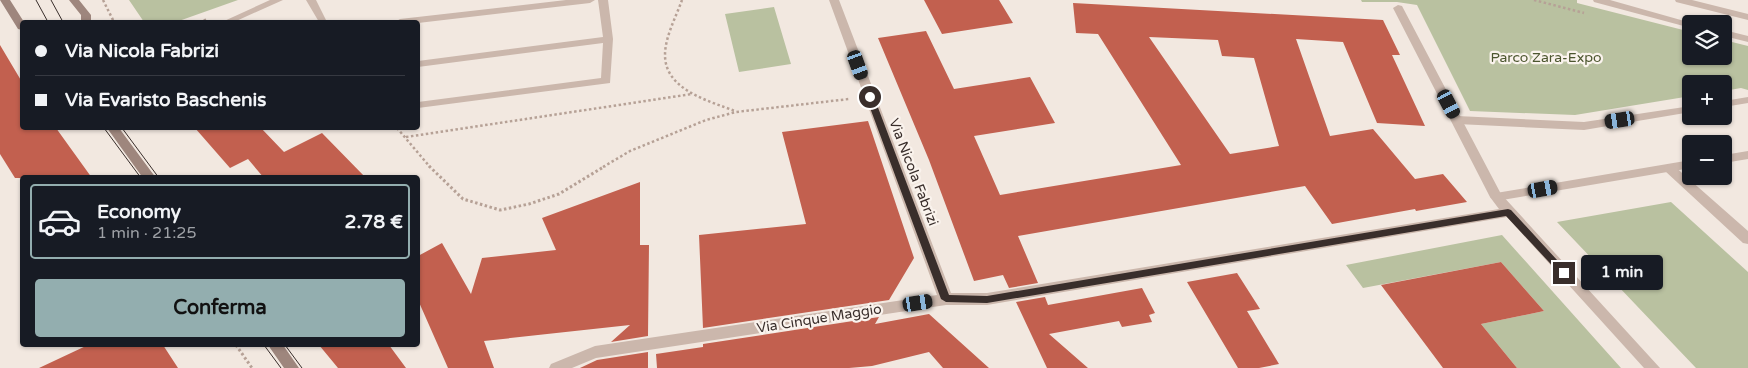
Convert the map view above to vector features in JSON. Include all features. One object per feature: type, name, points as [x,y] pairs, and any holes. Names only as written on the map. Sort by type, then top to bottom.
[{"type":"main road","points":[[5,0],[20,24]]},
{"type":"main road","points":[[74,0],[86,15],[86,20]]},
{"type":"main road","points":[[114,130],[148,175]]},
{"type":"main road","points":[[276,347],[292,368]]},
{"type":"street","name":"Via Nicola Fabrizi","points":[[834,0],[946,299]]},
{"type":"street","points":[[1598,0],[1682,23]]},
{"type":"street","points":[[1680,0],[1748,17]]},
{"type":"street","points":[[1398,8],[1496,197],[1653,368]]},
{"type":"street","points":[[1732,35],[1748,39]]},
{"type":"street","points":[[1669,168],[1748,238]]},
{"type":"street","name":"Via Cinque Maggio","points":[[556,368],[594,352],[946,299],[987,299],[1508,212]]},
{"type":"lane","points":[[232,20],[278,0]]},
{"type":"lane","points":[[311,0],[322,20]]},
{"type":"lane","points":[[417,20],[590,0]]},
{"type":"lane","points":[[420,105],[606,81],[608,39],[603,0]]},
{"type":"lane","points":[[420,64],[608,39]]},
{"type":"lane","points":[[1732,103],[1748,100]]},
{"type":"lane","points":[[1457,120],[1584,126],[1682,110]]},
{"type":"lane","points":[[1732,158],[1748,155]]},
{"type":"lane","points":[[1496,197],[1682,166]]},
{"type":"path","points":[[103,0],[113,20]]},
{"type":"path","points":[[682,0],[665,55],[667,70],[687,92],[736,112]]},
{"type":"path","points":[[406,138],[692,94]]},
{"type":"path","points":[[399,130],[436,174],[463,199],[500,210],[529,204],[559,194],[630,151],[706,120],[736,112],[852,99]]},
{"type":"path","points":[[237,347],[252,368]]},
{"type":"green space","points":[[129,0],[238,0],[182,20],[143,20]]},
{"type":"green space","name":"Parco Zara-Expo","points":[[1361,0],[1577,0],[1577,3],[1682,30],[1682,65],[1732,65],[1732,42],[1748,46],[1748,90],[1741,88],[1732,90],[1732,75],[1682,75],[1682,97],[1575,115],[1470,111],[1417,5],[1397,2],[1362,2]]},
{"type":"green space","points":[[774,7],[791,64],[739,72],[725,14]]},
{"type":"green space","points":[[1671,202],[1748,272],[1748,368],[1696,368],[1557,222]]},
{"type":"green space","points":[[1502,235],[1621,368],[1517,368],[1481,324],[1544,311],[1501,262],[1363,288],[1346,265]]},
{"type":"building","points":[[924,0],[999,0],[1013,23],[942,34]]},
{"type":"building","points":[[1073,3],[1383,20],[1400,55],[1392,55],[1425,126],[1377,123],[1343,42],[1296,39],[1330,136],[1373,129],[1415,179],[1443,174],[1467,202],[1332,224],[1305,186],[1018,236],[1038,283],[1009,288],[1003,275],[974,281],[929,160],[878,38],[926,31],[954,89],[1030,77],[1055,123],[974,136],[1000,195],[1181,165],[1098,34],[1076,33]],"holes":[[[1149,37],[1218,40],[1222,56],[1254,58],[1279,146],[1230,154]]]},
{"type":"building","points":[[0,45],[20,79],[20,130],[57,130],[90,175],[20,175],[20,178],[15,178],[0,154]]},
{"type":"building","points":[[868,121],[914,258],[889,300],[703,328],[699,235],[806,224],[782,132]]},
{"type":"building","points":[[197,130],[263,130],[284,152],[322,133],[363,175],[261,175],[248,159],[230,168]]},
{"type":"building","points":[[640,182],[640,245],[649,245],[648,336],[611,342],[630,325],[484,341],[494,368],[448,368],[420,305],[420,255],[442,243],[471,294],[482,258],[556,250],[542,218]]},
{"type":"building","points":[[1501,262],[1544,311],[1481,324],[1517,368],[1443,368],[1381,285]]},
{"type":"building","points":[[1237,273],[1260,309],[1247,311],[1279,364],[1259,368],[1238,368],[1187,282]]},
{"type":"building","points":[[1142,288],[1155,313],[1149,315],[1152,322],[1122,327],[1119,321],[1049,334],[1088,368],[1047,368],[1016,302],[1045,297],[1048,305]]},
{"type":"building","points":[[929,314],[989,368],[943,368],[929,352],[872,366],[849,368],[657,368],[656,354],[703,347],[703,344],[879,317],[875,324]]},
{"type":"building","points":[[84,347],[164,347],[178,368],[39,368]]},
{"type":"building","points":[[321,347],[390,347],[406,368],[338,368]]},
{"type":"building","points":[[648,352],[648,368],[580,368],[597,360]]},
{"type":"tram line","points":[[36,0],[47,20]]},
{"type":"tram line","points":[[51,0],[62,20]]},
{"type":"tram line","points":[[105,130],[139,175]]},
{"type":"tram line","points":[[123,130],[157,175]]},
{"type":"tram line","points":[[265,347],[281,368]]},
{"type":"tram line","points":[[286,347],[302,368]]},
{"type":"route","points":[[870,97],[946,299],[987,299],[1508,212],[1564,273]]}]
